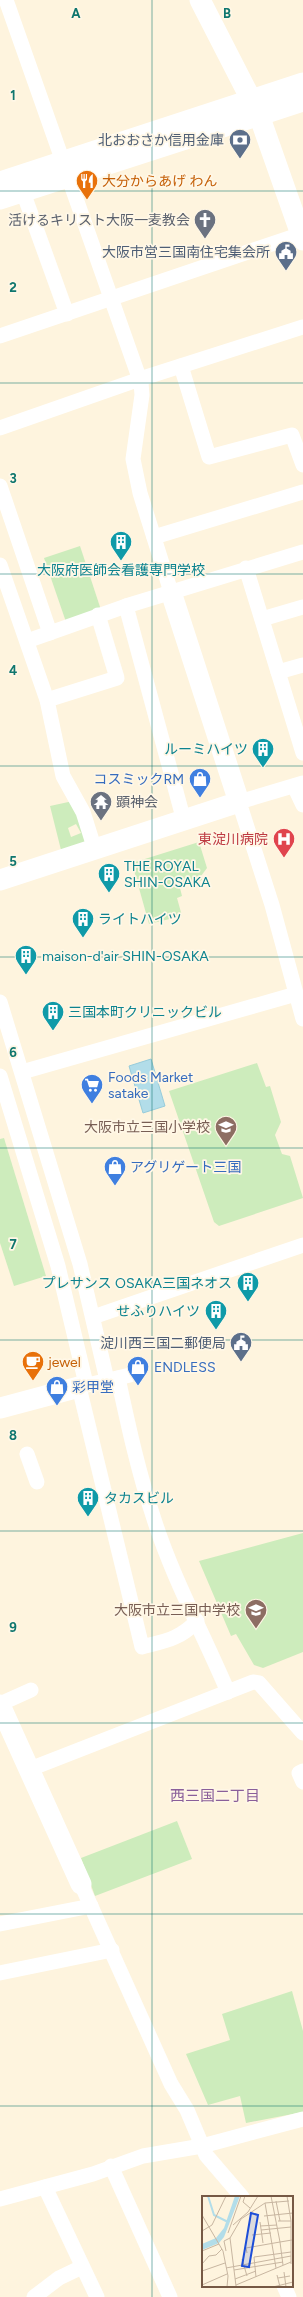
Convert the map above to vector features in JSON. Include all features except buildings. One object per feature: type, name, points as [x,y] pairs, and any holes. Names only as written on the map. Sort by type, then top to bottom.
[{"type":"street","points":[[6,0],[140,379],[142,395],[133,459],[140,492],[272,905],[300,1007],[0,1076],[72,1320],[83,1386],[142,1648],[173,1639],[186,1633],[197,1621]]},
{"type":"street","points":[[0,336],[302,237],[256,108],[200,0]]},
{"type":"street","points":[[256,108],[303,83]]},
{"type":"street","points":[[0,182],[65,170],[256,108],[303,101]]},
{"type":"street","points":[[0,199],[23,192],[65,170]]},
{"type":"street","points":[[23,192],[67,314]]},
{"type":"street","points":[[0,428],[140,379],[303,327]]},
{"type":"street","points":[[181,366],[209,457],[292,435],[303,466]]},
{"type":"street","points":[[0,486],[50,633]]},
{"type":"street","points":[[154,537],[303,492]]},
{"type":"street","points":[[27,641],[98,615],[246,568],[303,552]]},
{"type":"street","points":[[0,566],[5,595],[27,641],[47,700],[63,776],[83,812],[95,850]]},
{"type":"street","points":[[246,568],[278,672],[298,720],[303,753]]},
{"type":"street","points":[[126,606],[184,821]]},
{"type":"street","points":[[262,619],[303,607]]},
{"type":"street","points":[[47,700],[117,678],[98,615]]},
{"type":"street","points":[[278,672],[303,665]]},
{"type":"street","points":[[0,880],[298,784],[303,805]]},
{"type":"street","points":[[0,1002],[63,1210],[93,1316],[119,1377],[132,1444],[152,1516],[174,1574],[197,1621],[228,1692]]},
{"type":"street","points":[[42,1216],[50,1219],[58,1217],[63,1210]]},
{"type":"street","points":[[72,1320],[93,1316],[303,1245]]},
{"type":"street","points":[[0,1408],[119,1377]]},
{"type":"street","points":[[27,1454],[36,1482]]},
{"type":"street","points":[[30,1769],[253,1682],[259,1682],[303,1733]]},
{"type":"street","points":[[31,1690],[0,1704],[171,2084],[187,2110],[206,2155],[241,2196]]},
{"type":"street","points":[[303,1771],[299,1773],[303,1782]]},
{"type":"street","points":[[0,1924],[92,1906]]},
{"type":"street","points":[[0,1973],[112,1950]]},
{"type":"street","points":[[0,2199],[29,2193],[93,2174],[111,2166],[143,2156],[202,2146],[303,2119]]},
{"type":"street","points":[[111,2166],[170,2297]]},
{"type":"street","points":[[45,2187],[96,2297]]},
{"type":"street","points":[[34,2297],[59,2278],[82,2267]]},
{"type":"street","points":[[284,2287],[289,2297]]},
{"type":"green space","points":[[80,546],[101,610],[66,622],[44,558]]},
{"type":"green space","points":[[73,801],[89,841],[61,850],[50,806]],"holes":[[[76,824],[81,833],[71,837],[68,828]]]},
{"type":"green space","points":[[199,842],[207,868],[201,876],[202,880],[180,888],[182,896],[177,898],[182,916],[149,924],[132,863]]},
{"type":"green space","points":[[257,1063],[266,1087],[270,1086],[281,1122],[275,1135],[282,1154],[290,1156],[303,1198],[219,1226],[214,1222],[169,1091]]},
{"type":"green space","points":[[4,1138],[46,1276],[14,1286],[0,1243],[0,1139]]},
{"type":"green space","name":"大阪市立三国中学校","points":[[303,1533],[303,1652],[263,1668],[254,1665],[236,1634],[231,1636],[199,1561]]},
{"type":"green space","points":[[177,1821],[192,1859],[95,1896],[81,1858]]},
{"type":"green space","points":[[292,1991],[303,2031],[303,2112],[246,2123],[240,2096],[208,2105],[186,2054],[230,2040],[222,2014]]},
{"type":"water","points":[[151,1059],[165,1106],[143,1113],[129,1066]]},
{"type":"place","name":"北おおさか信用金庫","points":[[240,160]]},
{"type":"place","name":"大分からあげ わん","points":[[87,200]]},
{"type":"place","name":"活けるキリスト大阪一麦教会","points":[[205,240]]},
{"type":"place","name":"大阪市営三国南住宅集会所","points":[[286,272]]},
{"type":"place","name":"大阪府医師会看護専門学校","points":[[121,562]]},
{"type":"place","name":"ルーミハイツ","points":[[263,768]]},
{"type":"place","name":"コスミックRM","points":[[200,798]]},
{"type":"place","name":"顕神会","points":[[101,822]]},
{"type":"place","name":"東淀川病院","points":[[284,858]]},
{"type":"place","name":"THE ROYAL SHIN-OSAKA","points":[[109,894]]},
{"type":"place","name":"ライトハイツ","points":[[83,938]]},
{"type":"place","name":"maison-d'air SHIN-OSAKA","points":[[26,976]]},
{"type":"place","name":"三国本町クリニックビル","points":[[53,1032]]},
{"type":"place","name":"Foods Market satake","points":[[92,1104]]},
{"type":"place","name":"大阪市立三国小学校","points":[[226,1146]]},
{"type":"place","name":"アグリゲート三国","points":[[115,1186]]},
{"type":"place","name":"プレサンス OSAKA三国ネオス","points":[[248,1302]]},
{"type":"place","name":"せふりハイツ","points":[[216,1330]]},
{"type":"place","name":"淀川西三国二郵便局","points":[[241,1362]]},
{"type":"place","name":"jewel","points":[[33,1382]]},
{"type":"place","name":"ENDLESS","points":[[138,1386]]},
{"type":"place","name":"彩甲堂","points":[[57,1406]]},
{"type":"place","name":"タカスビル","points":[[88,1518]]},
{"type":"place","name":"大阪市立三国中学校","points":[[256,1630]]},
{"type":"district","name":"西三国二丁目","points":[[215,1796]]}]
